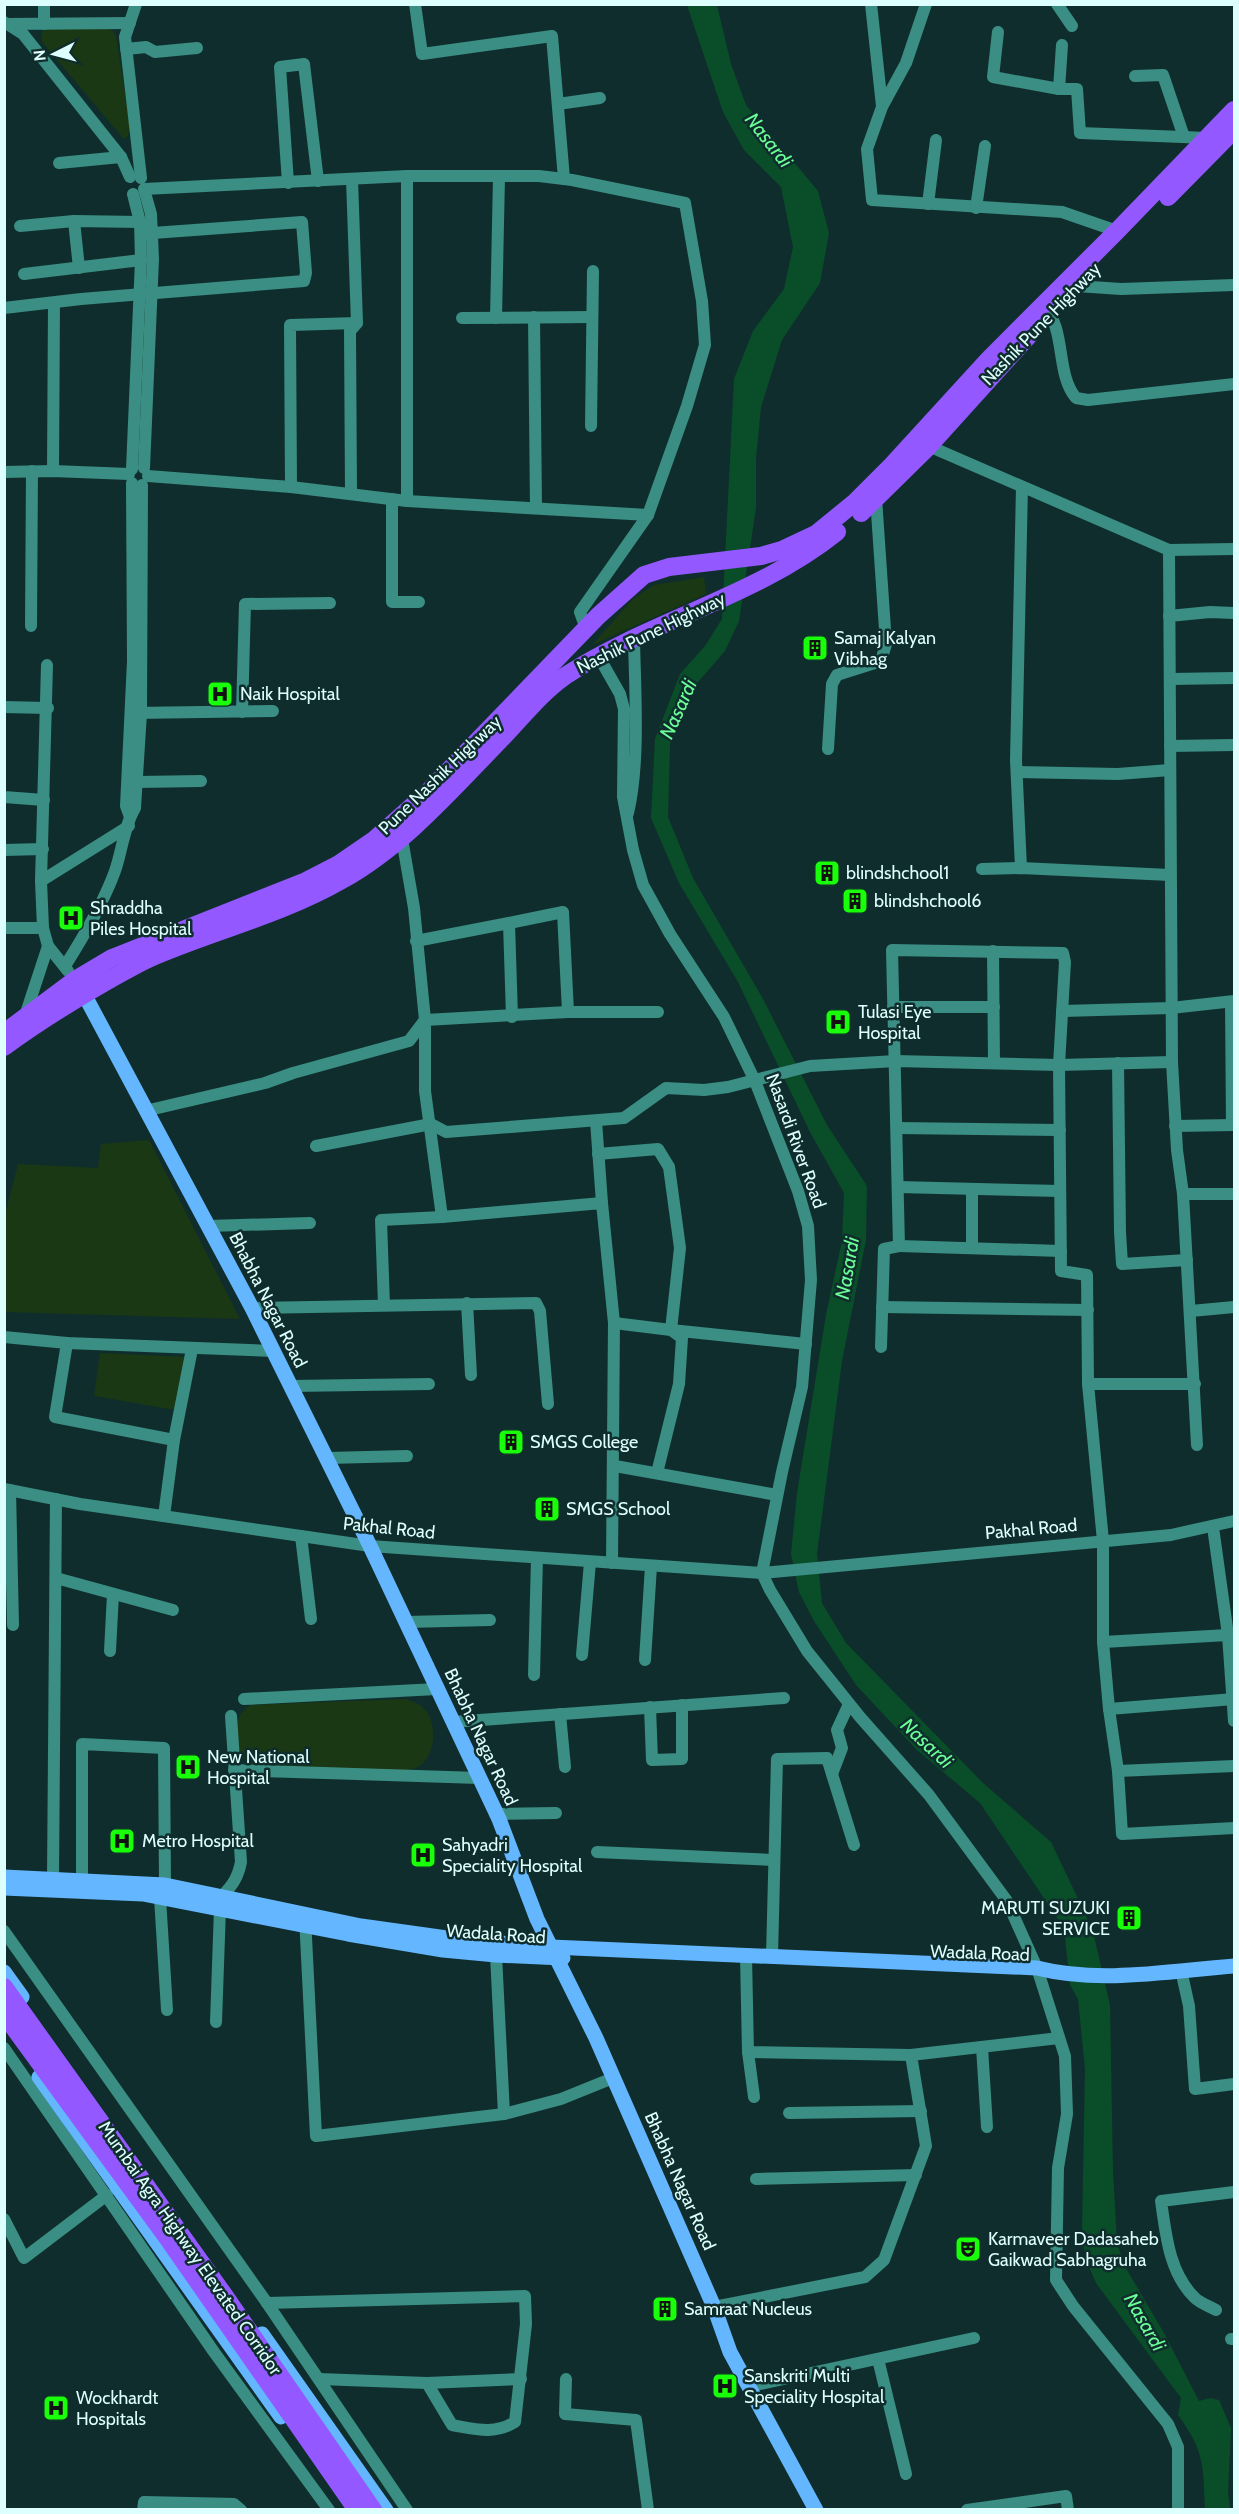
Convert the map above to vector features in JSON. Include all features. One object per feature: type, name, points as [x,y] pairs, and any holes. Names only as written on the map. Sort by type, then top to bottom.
[{"type":"highway","name":"Nashik Pune Highway","points":[[4,1047],[43,1018],[75,980],[147,959],[297,903],[344,879],[399,829],[449,793],[541,696],[564,677],[633,639],[778,571],[820,545],[876,498],[922,442],[1117,231],[1234,110]]},
{"type":"highway","name":"Nashik Pune Highway","points":[[1046,309],[1077,286],[1234,130]]},
{"type":"highway","name":"Nashik Pune Highway","points":[[711,560],[760,556],[782,550],[816,534],[922,442]]},
{"type":"highway","name":"Pune Nashik Highway","points":[[399,829],[427,793],[592,622],[644,575],[669,567],[711,560]]},
{"type":"highway","points":[[4,1033],[75,980]]},
{"type":"highway","name":"Mumbai Agra Highway Elevated Corridor","points":[[4,1988],[218,2286],[373,2510]]},
{"type":"highway","name":"Mumbai Agra Highway Elevated Corridor","points":[[4,2014],[169,2240],[357,2510]]},
{"type":"main road","name":"Bhabha Nagar Road","points":[[75,980],[252,1308],[370,1546],[479,1778],[537,1919],[613,2078],[714,2307],[730,2352],[816,2510]]},
{"type":"main road","name":"Wadala Road","points":[[4,1876],[82,1879],[162,1891],[434,1948],[496,1955],[554,1952]]},
{"type":"main road","name":"Wadala Road","points":[[4,1888],[143,1893],[162,1891]]},
{"type":"main road","name":"Wadala Road","points":[[306,1920],[554,1952],[1042,1971]]},
{"type":"main road","name":"Wadala Road","points":[[747,1960],[772,1956],[1042,1971]]},
{"type":"main road","points":[[1042,1971],[1123,1975],[1234,1966]]},
{"type":"main road","points":[[4,1972],[386,2510]]},
{"type":"main road","points":[[4,2028],[348,2510]]},
{"type":"street","points":[[44,4],[44,24]]},
{"type":"street","points":[[136,4],[126,37],[126,49],[141,260],[146,294]]},
{"type":"street","points":[[415,4],[422,54],[552,36],[564,179]]},
{"type":"street","points":[[871,4],[882,107]]},
{"type":"street","points":[[926,4],[906,63],[882,107],[867,148],[872,200],[1062,212],[1117,231]]},
{"type":"street","points":[[1057,4],[1072,26]]},
{"type":"street","points":[[6,23],[130,23]]},
{"type":"street","points":[[6,23],[23,34],[121,157],[151,214],[153,233],[146,294],[138,476],[136,713],[138,782],[135,808],[114,873],[84,937],[75,980]]},
{"type":"street","points":[[998,32],[992,74],[994,78],[1059,89],[1075,88],[1079,91],[1080,133],[1208,138]]},
{"type":"street","points":[[1059,89],[1062,45]]},
{"type":"street","points":[[126,49],[146,47],[155,52],[197,48]]},
{"type":"street","points":[[288,183],[280,67],[304,64],[318,182]]},
{"type":"street","points":[[1135,76],[1163,75],[1184,137]]},
{"type":"street","points":[[558,104],[600,98]]},
{"type":"street","points":[[928,204],[936,140]]},
{"type":"street","points":[[976,208],[985,146]]},
{"type":"street","points":[[59,163],[121,157]]},
{"type":"street","points":[[137,184],[288,183],[407,176],[539,176],[685,203],[696,262],[705,345],[687,406],[648,515],[580,612],[592,622]]},
{"type":"street","points":[[407,176],[407,501]]},
{"type":"street","points":[[496,318],[499,177]]},
{"type":"street","points":[[351,494],[350,331],[357,323],[352,179]]},
{"type":"street","points":[[20,226],[75,220],[140,222]]},
{"type":"street","points":[[75,220],[79,268]]},
{"type":"street","points":[[4,308],[304,281],[306,273],[302,222],[153,233]]},
{"type":"street","points":[[24,274],[141,260]]},
{"type":"street","points":[[591,426],[593,272]]},
{"type":"street","points":[[1077,286],[1121,289],[1234,285]]},
{"type":"street","points":[[53,471],[54,303]]},
{"type":"street","points":[[1046,309],[1063,358],[1067,383],[1076,399],[1088,400],[1234,384]]},
{"type":"street","points":[[462,318],[592,316]]},
{"type":"street","points":[[534,317],[536,508]]},
{"type":"street","points":[[291,487],[290,325],[357,323]]},
{"type":"street","points":[[922,442],[1169,550],[1234,549]]},
{"type":"street","points":[[31,626],[32,471]]},
{"type":"street","points":[[4,472],[53,471],[138,476],[291,487],[407,501],[648,515]]},
{"type":"street","points":[[1021,868],[1017,772],[1022,487]]},
{"type":"street","points":[[828,749],[832,684],[837,675],[881,661],[886,644],[876,498]]},
{"type":"street","points":[[392,499],[392,602],[419,602]]},
{"type":"street","points":[[1169,550],[1172,1062],[1175,1126],[1183,1194],[1191,1311],[1197,1445]]},
{"type":"street","points":[[242,712],[245,604],[330,603]]},
{"type":"street","points":[[1169,616],[1210,612],[1234,613]]},
{"type":"street","points":[[627,819],[633,795],[635,708],[633,639]]},
{"type":"street","name":"Nasardi River Road","points":[[599,657],[620,694],[624,709],[623,797],[637,870],[649,900],[761,1079],[808,1226],[811,1280],[802,1387],[777,1495],[768,1572]]},
{"type":"street","points":[[47,665],[48,708],[41,881],[42,928],[48,946],[75,980]]},
{"type":"street","points":[[1170,679],[1234,678]]},
{"type":"street","points":[[4,707],[48,708]]},
{"type":"street","points":[[136,713],[273,711]]},
{"type":"street","points":[[129,821],[126,806],[136,713]]},
{"type":"street","points":[[1170,746],[1234,745]]},
{"type":"street","points":[[1017,772],[1118,774],[1170,770]]},
{"type":"street","points":[[138,782],[201,781]]},
{"type":"street","points":[[4,797],[44,800]]},
{"type":"street","points":[[41,881],[129,821]]},
{"type":"street","points":[[399,829],[414,908],[425,1020],[425,1091],[442,1217]]},
{"type":"street","points":[[4,850],[43,849]]},
{"type":"street","points":[[982,869],[1021,868],[1170,875]]},
{"type":"street","points":[[416,941],[563,912],[568,1012]]},
{"type":"street","points":[[509,923],[512,1017]]},
{"type":"street","points":[[4,928],[42,928]]},
{"type":"street","points":[[24,1018],[48,946]]},
{"type":"street","points":[[899,1245],[892,950],[1063,953],[1065,962],[1059,1065],[1061,1271],[1087,1275],[1088,1384],[1103,1540],[1103,1642],[1109,1710],[1118,1771],[1122,1834],[1234,1828]]},
{"type":"street","points":[[993,951],[994,1063]]},
{"type":"street","points":[[1062,1011],[1171,1008],[1233,1002],[1233,1125],[1175,1126]]},
{"type":"street","points":[[893,1007],[994,1007]]},
{"type":"street","points":[[425,1020],[512,1017],[568,1012],[658,1012]]},
{"type":"street","points":[[145,1111],[265,1083],[293,1072],[409,1041],[425,1020]]},
{"type":"street","points":[[316,1146],[430,1124],[446,1132],[624,1118],[666,1088],[704,1090],[761,1079],[810,1066],[896,1061],[1059,1065],[1172,1062]]},
{"type":"street","points":[[1118,1063],[1122,1264],[1186,1260]]},
{"type":"street","points":[[596,1120],[614,1323],[615,1466],[612,1563]]},
{"type":"street","points":[[897,1128],[1060,1130]]},
{"type":"street","points":[[598,1154],[658,1149],[669,1167],[680,1248],[671,1330]]},
{"type":"street","points":[[898,1187],[1060,1191]]},
{"type":"street","points":[[972,1189],[972,1248]]},
{"type":"street","points":[[1183,1194],[1234,1194]]},
{"type":"street","points":[[384,1305],[381,1220],[602,1203]]},
{"type":"street","points":[[208,1226],[310,1223]]},
{"type":"street","points":[[881,1347],[884,1249],[899,1245],[1061,1251]]},
{"type":"street","points":[[467,1303],[471,1375]]},
{"type":"street","points":[[252,1308],[536,1303],[540,1311],[548,1404]]},
{"type":"street","points":[[882,1307],[1088,1310]]},
{"type":"street","points":[[1191,1311],[1234,1307]]},
{"type":"street","points":[[614,1323],[806,1344]]},
{"type":"street","points":[[657,1473],[679,1384],[682,1338],[671,1330]]},
{"type":"street","points":[[4,1337],[67,1343],[274,1351]]},
{"type":"street","points":[[67,1343],[55,1417],[174,1440]]},
{"type":"street","points":[[164,1516],[174,1440],[192,1349]]},
{"type":"street","points":[[291,1386],[429,1384]]},
{"type":"street","points":[[1088,1384],[1195,1384]]},
{"type":"street","points":[[327,1458],[407,1456]]},
{"type":"street","points":[[615,1466],[777,1495]]},
{"type":"street","points":[[7,1490],[13,1626]]},
{"type":"street","name":"Pakhal Road","points":[[7,1490],[370,1546],[768,1572],[1171,1535],[1234,1521]]},
{"type":"street","points":[[53,1878],[56,1499]]},
{"type":"street","points":[[1213,1527],[1228,1635],[1234,1721]]},
{"type":"street","points":[[301,1536],[311,1619]]},
{"type":"street","points":[[534,1675],[537,1558]]},
{"type":"street","points":[[582,1654],[590,1562]]},
{"type":"street","points":[[645,1660],[651,1566]]},
{"type":"street","points":[[768,1572],[770,1590],[807,1651],[849,1704],[929,1795],[1007,1901],[1042,1971],[1065,2056],[1067,2114],[1058,2168],[1056,2280],[1073,2306],[1168,2424],[1178,2447],[1178,2510]]},
{"type":"street","points":[[56,1578],[173,1610]]},
{"type":"street","points":[[110,1651],[113,1594]]},
{"type":"street","points":[[406,1622],[490,1620]]},
{"type":"street","points":[[1103,1642],[1228,1635]]},
{"type":"street","points":[[244,1699],[437,1689]]},
{"type":"street","points":[[453,1722],[784,1698]]},
{"type":"street","points":[[1109,1710],[1234,1699]]},
{"type":"street","points":[[832,1774],[842,1748],[837,1730],[849,1704]]},
{"type":"street","points":[[650,1707],[652,1760],[682,1759],[682,1705]]},
{"type":"street","points":[[560,1714],[565,1767]]},
{"type":"street","points":[[216,2022],[221,1902],[238,1876],[241,1862],[231,1716]]},
{"type":"street","points":[[82,1879],[82,1743],[164,1748],[162,1891],[167,2010]]},
{"type":"street","points":[[772,1956],[777,1759],[827,1758],[854,1845]]},
{"type":"street","points":[[1118,1771],[1234,1766]]},
{"type":"street","points":[[234,1770],[479,1778]]},
{"type":"street","points":[[495,1814],[556,1813]]},
{"type":"street","points":[[597,1852],[774,1860]]},
{"type":"street","points":[[306,1920],[316,2136],[504,2114],[561,2099],[613,2078]]},
{"type":"street","points":[[4,1931],[267,2303],[407,2510]]},
{"type":"street","points":[[496,1955],[504,2114]]},
{"type":"street","points":[[747,1960],[748,2052],[754,2097]]},
{"type":"street","points":[[1181,1970],[1190,2006],[1195,2089],[1234,2084]]},
{"type":"street","points":[[748,2052],[911,2055],[1059,2038]]},
{"type":"street","points":[[982,2047],[987,2127]]},
{"type":"street","points":[[4,2048],[214,2352],[328,2510]]},
{"type":"street","points":[[714,2307],[865,2277],[884,2260],[926,2146],[911,2055]]},
{"type":"street","points":[[789,2114],[921,2111]]},
{"type":"street","points":[[756,2179],[915,2175]]},
{"type":"street","points":[[1216,2310],[1196,2299],[1174,2269],[1166,2237],[1161,2201],[1234,2192]]},
{"type":"street","points":[[4,2219],[24,2258],[107,2195]]},
{"type":"street","points":[[267,2303],[525,2296],[526,2324],[515,2422],[504,2429],[490,2432],[452,2425],[427,2384]]},
{"type":"street","points":[[750,2386],[974,2338]]},
{"type":"street","points":[[878,2359],[906,2474]]},
{"type":"street","points":[[319,2379],[427,2384],[521,2379]]},
{"type":"street","points":[[566,2379],[565,2414],[636,2420],[648,2510]]},
{"type":"street","points":[[967,2510],[1066,2496],[1068,2510]]},
{"type":"street","points":[[144,2510],[144,2502],[201,2507],[234,2504],[241,2510]]},
{"type":"shaded area","points":[[105,28],[112,30],[116,36],[130,125],[128,136],[124,139],[42,42],[41,36],[43,31],[48,29]]},
{"type":"shaded area","points":[[704,577],[706,594],[592,645],[632,600],[654,585]]},
{"type":"shaded area","points":[[149,1140],[240,1319],[5,1312],[5,1215],[18,1164],[98,1168],[101,1144]]},
{"type":"shaded area","points":[[100,1353],[187,1357],[175,1410],[94,1396]]},
{"type":"shaded area","points":[[407,1699],[420,1705],[426,1711],[430,1718],[433,1735],[430,1752],[426,1759],[413,1769],[404,1771],[250,1766],[239,1751],[235,1735],[236,1726],[243,1711],[250,1705]]},
{"type":"water","name":"Nasardi","points":[[687,5],[717,5],[731,64],[746,105],[818,191],[829,233],[820,283],[782,340],[761,407],[756,459],[756,508],[739,621],[725,651],[685,697],[670,745],[668,817],[693,878],[763,999],[827,1125],[867,1186],[866,1240],[842,1361],[817,1554],[822,1603],[846,1643],[983,1783],[1051,1842],[1093,1932],[1110,2005],[1113,2171],[1117,2244],[1127,2270],[1164,2333],[1199,2401],[1210,2398],[1219,2400],[1231,2428],[1228,2492],[1230,2509],[1205,2509],[1201,2459],[1193,2439],[1178,2415],[1181,2398],[1096,2283],[1085,2258],[1082,2230],[1085,2069],[1078,1999],[1070,1985],[1064,1928],[980,1803],[917,1750],[856,1685],[814,1621],[799,1592],[791,1554],[797,1493],[826,1315],[842,1241],[844,1193],[810,1132],[738,982],[679,883],[651,818],[655,739],[680,674],[705,646],[722,619],[734,379],[753,331],[784,289],[793,247],[781,187],[744,150],[723,112]]},
{"type":"place","name":"Samaj Kalyan Vibhag","points":[[815,648]]},
{"type":"place","name":"Naik Hospital","points":[[220,694]]},
{"type":"place","name":"blindshchool1","points":[[827,873]]},
{"type":"place","name":"blindshchool6","points":[[855,901]]},
{"type":"place","name":"Shraddha Piles Hospital","points":[[71,918]]},
{"type":"place","name":"Tulasi Eye Hospital","points":[[838,1022]]},
{"type":"place","name":"SMGS College","points":[[511,1442]]},
{"type":"place","name":"SMGS School","points":[[547,1509]]},
{"type":"place","name":"New National Hospital","points":[[188,1767]]},
{"type":"place","name":"Metro Hospital","points":[[122,1841]]},
{"type":"place","name":"Sahyadri Speciality Hospital","points":[[423,1855]]},
{"type":"place","name":"MARUTI SUZUKI SERVICE","points":[[1129,1918]]},
{"type":"place","name":"Karmaveer Dadasaheb Gaikwad Sabhagruha","points":[[968,2249]]},
{"type":"place","name":"Samraat Nucleus","points":[[665,2309]]},
{"type":"place","name":"Sanskriti Multi Speciality Hospital","points":[[725,2386]]},
{"type":"place","name":"Wockhardt Hospitals","points":[[56,2408]]}]
